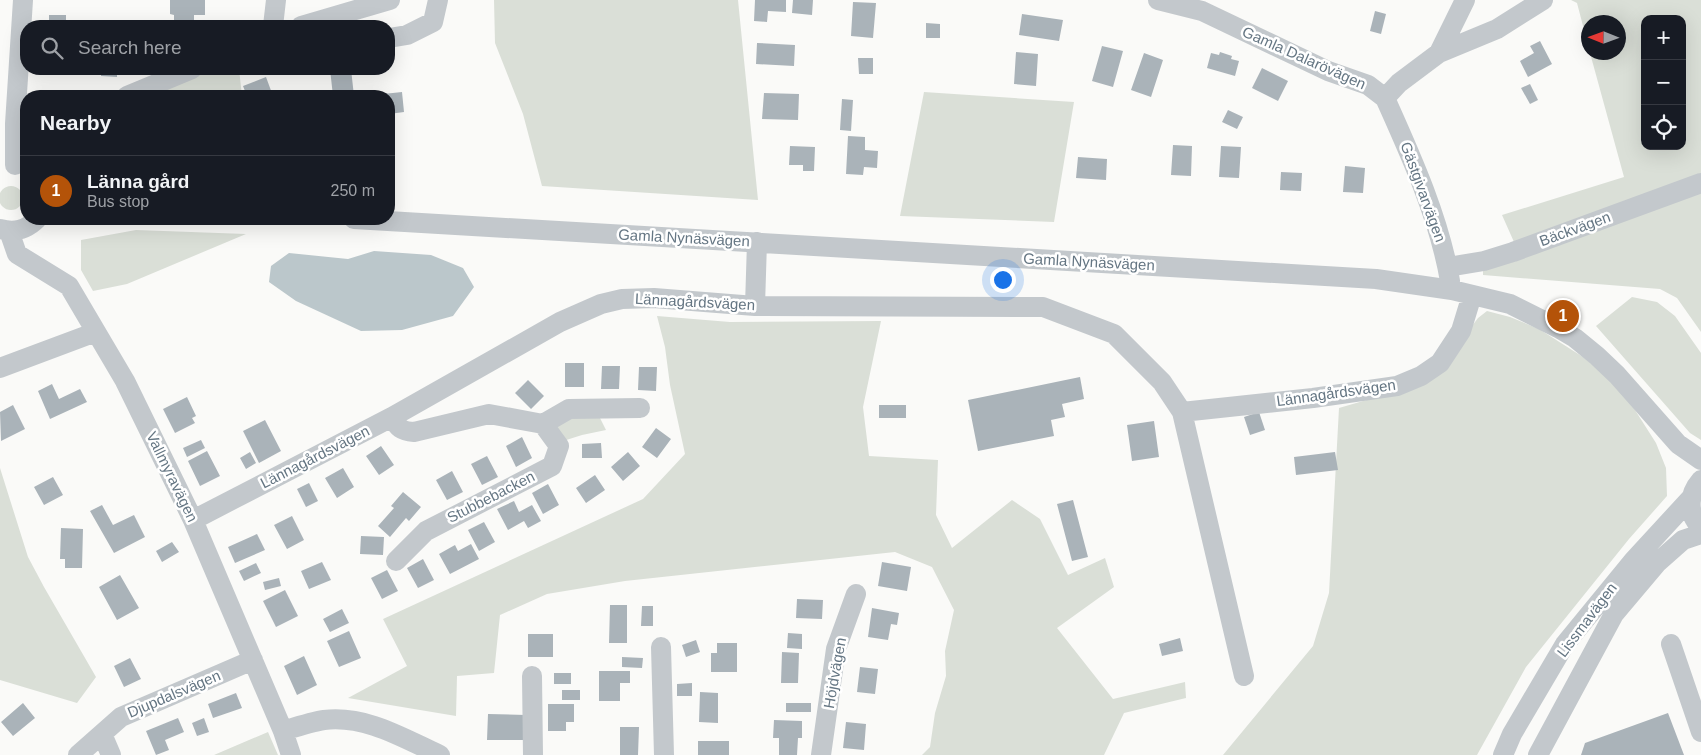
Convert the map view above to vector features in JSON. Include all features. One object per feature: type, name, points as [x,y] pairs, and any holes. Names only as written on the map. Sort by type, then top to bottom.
[{"type":"street","points":[[23,0],[23,20]]},
{"type":"street","points":[[274,20],[276,0]]},
{"type":"street","points":[[336,20],[390,0]]},
{"type":"street","points":[[395,37],[408,35],[433,22],[438,0]]},
{"type":"street","name":"Gamla Dalarövägen","points":[[1158,0],[1202,11],[1328,70],[1368,85],[1385,98]]},
{"type":"street","points":[[1439,53],[1465,0]]},
{"type":"street","points":[[1385,98],[1399,83],[1439,53],[1497,29],[1544,0]]},
{"type":"street","points":[[22,75],[22,90]]},
{"type":"street","points":[[141,90],[178,75]]},
{"type":"street","name":"Gästgivarvägen","points":[[1385,98],[1405,142],[1436,224],[1448,267],[1452,290]]},
{"type":"street","points":[[14,167],[20,129]]},
{"type":"street","name":"Bäckvägen","points":[[1448,267],[1484,261],[1513,252],[1701,183]]},
{"type":"street","name":"Gamla Nynäsvägen","points":[[395,221],[1376,279],[1452,290],[1510,304],[1532,314],[1575,338],[1617,375],[1678,444],[1690,465],[1695,489],[1691,508],[1693,518],[1701,528]]},
{"type":"street","points":[[4,230],[19,231],[30,225]]},
{"type":"street","name":"Vallmyravägen","points":[[4,230],[17,254],[36,268],[69,286],[125,381],[192,520],[283,731],[291,755]]},
{"type":"street","points":[[755,306],[757,242]]},
{"type":"street","name":"Lännagårdsvägen","points":[[1182,412],[1313,398],[1397,386],[1421,376],[1440,363],[1461,332],[1472,295]]},
{"type":"street","name":"Lännagårdsvägen","points":[[192,520],[392,417],[560,322],[601,304],[622,299],[654,298],[755,306],[1043,307],[1114,334],[1162,382],[1182,412],[1244,676]]},
{"type":"street","points":[[0,368],[96,332]]},
{"type":"street","points":[[392,417],[399,428],[404,431],[414,432],[489,414],[543,424],[568,409],[640,408]]},
{"type":"street","name":"Stubbebacken","points":[[396,561],[426,531],[552,466],[558,446],[543,424]]},
{"type":"street","name":"Gamla Nynäsvägen","points":[[1678,444],[1701,460]]},
{"type":"street","name":"Lissmavägen","points":[[1503,755],[1512,734],[1565,644],[1695,489]]},
{"type":"street","name":"Lissmavägen","points":[[1538,755],[1614,614],[1657,563],[1683,540],[1701,534]]},
{"type":"street","name":"Höjdvägen","points":[[822,755],[836,649],[856,594]]},
{"type":"street","points":[[1671,644],[1701,732]]},
{"type":"street","points":[[661,647],[664,755]]},
{"type":"street","name":"Djupdalsvägen","points":[[78,755],[121,717],[253,660]]},
{"type":"street","points":[[532,676],[533,755]]},
{"type":"street","points":[[283,731],[324,720],[356,720],[379,726],[440,755]]},
{"type":"street","points":[[102,734],[111,755]]},
{"type":"shaded area","points":[[494,0],[738,0],[758,200],[542,186],[523,114],[495,43]]},
{"type":"shaded area","points":[[1571,0],[1701,0],[1701,176],[1514,242],[1502,215],[1624,177],[1592,60],[1626,60],[1626,15],[1581,15],[1581,18],[1577,3]]},
{"type":"shaded area","points":[[190,75],[240,75],[241,90],[157,90]]},
{"type":"shaded area","points":[[924,92],[1074,102],[1054,222],[900,216]]},
{"type":"shaded area","points":[[11,186],[20,189],[20,207],[11,210],[2,207],[-1,198],[2,189]]},
{"type":"shaded area","points":[[1701,190],[1701,332],[1677,298],[1660,289],[1483,275],[1483,267]]},
{"type":"shaded area","points":[[136,230],[246,234],[127,284],[93,291],[81,270],[81,240]]},
{"type":"shaded area","points":[[374,251],[431,255],[463,268],[474,287],[453,316],[402,330],[361,331],[296,301],[269,282],[271,266],[289,253],[348,259]]},
{"type":"shaded area","points":[[1632,297],[1657,302],[1675,316],[1701,353],[1701,440],[1690,433],[1596,326]]},
{"type":"shaded area","points":[[1487,311],[1510,317],[1539,329],[1583,357],[1621,388],[1656,443],[1666,468],[1667,496],[1629,539],[1526,667],[1477,755],[1223,755],[1313,646],[1329,593],[1339,408],[1394,392]]},
{"type":"shaded area","points":[[657,316],[730,322],[881,321],[863,407],[869,456],[938,460],[936,515],[952,548],[1012,500],[1040,519],[1068,575],[1105,558],[1114,587],[1057,628],[1113,699],[1185,682],[1186,698],[1124,713],[1104,755],[922,755],[930,747],[935,713],[946,676],[945,651],[954,610],[932,567],[895,552],[625,581],[547,594],[500,615],[494,673],[457,676],[456,716],[348,698],[407,666],[383,619],[643,499],[685,454],[670,385],[665,347]]},
{"type":"shaded area","points":[[570,413],[598,414],[606,430],[560,442],[549,426]]},
{"type":"shaded area","points":[[0,468],[28,557],[96,677],[77,703],[0,680]]},
{"type":"shaded area","points":[[268,732],[278,755],[214,755]]},
{"type":"building","points":[[170,0],[205,0],[205,15],[194,15],[194,20],[174,20],[174,15],[170,14]]},
{"type":"building","points":[[755,0],[786,0],[786,12],[768,11],[767,22],[754,21]]},
{"type":"building","points":[[793,0],[813,0],[812,15],[792,13]]},
{"type":"building","points":[[853,2],[876,3],[873,38],[851,36]]},
{"type":"building","points":[[1375,11],[1386,14],[1381,34],[1370,31]]},
{"type":"building","points":[[1022,14],[1063,20],[1059,41],[1019,35]]},
{"type":"building","points":[[49,15],[66,15],[66,20],[49,20]]},
{"type":"building","points":[[926,23],[940,24],[940,38],[926,38]]},
{"type":"building","points":[[1540,41],[1552,64],[1528,77],[1520,61],[1534,53],[1530,46]]},
{"type":"building","points":[[757,43],[795,45],[794,66],[756,64]]},
{"type":"building","points":[[1102,46],[1123,51],[1113,87],[1092,81]]},
{"type":"building","points":[[1016,52],[1038,54],[1036,86],[1014,84]]},
{"type":"building","points":[[1220,52],[1232,56],[1231,59],[1239,61],[1235,76],[1207,68],[1211,53],[1219,55]]},
{"type":"building","points":[[1144,53],[1163,60],[1151,97],[1131,90]]},
{"type":"building","points":[[858,58],[873,58],[873,74],[859,74]]},
{"type":"building","points":[[1262,68],[1288,81],[1278,101],[1252,88]]},
{"type":"building","points":[[117,75],[117,77],[101,76]]},
{"type":"building","points":[[331,75],[352,75],[353,90],[332,90]]},
{"type":"building","points":[[266,77],[271,90],[245,90],[243,86]]},
{"type":"building","points":[[1530,84],[1538,100],[1530,104],[1521,88]]},
{"type":"building","points":[[402,92],[404,112],[395,113],[395,93]]},
{"type":"building","points":[[764,93],[799,94],[798,120],[762,119]]},
{"type":"building","points":[[842,99],[853,100],[851,131],[840,130]]},
{"type":"building","points":[[1228,110],[1243,117],[1237,129],[1222,122]]},
{"type":"building","points":[[848,136],[865,137],[865,150],[878,151],[877,168],[864,167],[863,175],[846,174]]},
{"type":"building","points":[[1173,145],[1192,146],[1191,176],[1171,175]]},
{"type":"building","points":[[790,146],[815,147],[814,171],[803,171],[803,165],[789,165]]},
{"type":"building","points":[[1221,146],[1241,147],[1239,178],[1219,177]]},
{"type":"building","points":[[1078,157],[1107,159],[1106,180],[1076,178]]},
{"type":"building","points":[[1345,166],[1365,168],[1363,193],[1343,192]]},
{"type":"building","points":[[1281,172],[1302,173],[1301,191],[1280,190]]},
{"type":"building","points":[[565,363],[584,363],[584,387],[565,387]]},
{"type":"building","points":[[602,366],[620,366],[619,389],[601,389]]},
{"type":"building","points":[[639,367],[657,367],[656,391],[638,390]]},
{"type":"building","points":[[1080,377],[1084,399],[1062,404],[1065,417],[1051,420],[1054,436],[978,451],[968,400]]},
{"type":"building","points":[[528,380],[544,396],[531,409],[515,393]]},
{"type":"building","points":[[52,384],[59,399],[80,389],[87,402],[50,419],[38,391]]},
{"type":"building","points":[[187,397],[196,416],[192,418],[195,423],[175,433],[163,409]]},
{"type":"building","points":[[13,405],[25,429],[1,441],[0,412]]},
{"type":"building","points":[[879,405],[906,405],[906,418],[879,418]]},
{"type":"building","points":[[1259,412],[1265,430],[1250,435],[1244,417]]},
{"type":"building","points":[[265,420],[281,451],[259,463],[243,431]]},
{"type":"building","points":[[1154,421],[1159,457],[1132,461],[1127,425]]},
{"type":"building","points":[[656,428],[671,439],[657,458],[642,447]]},
{"type":"building","points":[[522,437],[532,458],[516,467],[506,446]]},
{"type":"building","points":[[201,440],[205,448],[187,457],[183,448]]},
{"type":"building","points":[[601,443],[602,458],[582,458],[582,444]]},
{"type":"building","points":[[381,446],[394,465],[379,475],[366,456]]},
{"type":"building","points":[[207,451],[220,476],[200,486],[188,461]]},
{"type":"building","points":[[250,452],[256,463],[246,469],[240,458]]},
{"type":"building","points":[[628,452],[640,466],[623,481],[611,467]]},
{"type":"building","points":[[1335,452],[1338,470],[1296,475],[1294,457]]},
{"type":"building","points":[[487,456],[498,477],[482,485],[471,464]]},
{"type":"building","points":[[343,468],[354,487],[337,498],[325,478]]},
{"type":"building","points":[[452,471],[463,492],[447,500],[436,480]]},
{"type":"building","points":[[595,475],[605,490],[586,503],[576,488]]},
{"type":"building","points":[[53,477],[63,495],[44,505],[34,487]]},
{"type":"building","points":[[309,483],[318,501],[306,507],[297,489]]},
{"type":"building","points":[[548,484],[559,505],[543,514],[532,493]]},
{"type":"building","points":[[403,492],[421,507],[409,521],[406,518],[390,537],[378,526],[394,508],[391,506]]},
{"type":"building","points":[[1073,500],[1088,557],[1072,561],[1057,504]]},
{"type":"building","points":[[514,501],[519,512],[532,505],[541,521],[528,528],[524,521],[508,530],[497,509]]},
{"type":"building","points":[[102,505],[113,525],[134,515],[145,537],[114,553],[90,511]]},
{"type":"building","points":[[292,516],[304,540],[287,549],[274,525]]},
{"type":"building","points":[[484,522],[495,542],[479,551],[468,530]]},
{"type":"building","points":[[61,528],[83,529],[82,568],[65,568],[65,559],[60,559]]},
{"type":"building","points":[[257,534],[265,550],[235,563],[228,547]]},
{"type":"building","points":[[361,536],[384,537],[383,555],[360,554]]},
{"type":"building","points":[[172,542],[179,552],[162,562],[156,551]]},
{"type":"building","points":[[471,544],[479,559],[450,574],[439,554],[455,545],[458,551]]},
{"type":"building","points":[[423,559],[434,580],[418,588],[407,568]]},
{"type":"building","points":[[322,562],[331,580],[309,589],[301,571]]},
{"type":"building","points":[[882,562],[911,567],[907,591],[878,586]]},
{"type":"building","points":[[256,563],[261,573],[244,581],[239,571]]},
{"type":"building","points":[[387,570],[398,591],[382,599],[371,578]]},
{"type":"building","points":[[120,575],[139,608],[117,620],[99,587]]},
{"type":"building","points":[[279,578],[281,586],[265,590],[263,582]]},
{"type":"building","points":[[285,590],[298,616],[276,627],[263,601]]},
{"type":"building","points":[[797,599],[823,600],[822,619],[796,618]]},
{"type":"building","points":[[610,605],[627,605],[627,643],[609,643]]},
{"type":"building","points":[[642,606],[653,606],[653,626],[641,626]]},
{"type":"building","points":[[872,608],[899,613],[897,625],[891,624],[888,640],[868,637]]},
{"type":"building","points":[[342,609],[349,623],[330,632],[323,619]]},
{"type":"building","points":[[349,631],[361,658],[339,667],[327,641]]},
{"type":"building","points":[[788,633],[802,634],[802,649],[787,648]]},
{"type":"building","points":[[528,634],[553,634],[553,657],[528,657]]},
{"type":"building","points":[[1180,638],[1183,651],[1162,656],[1159,644]]},
{"type":"building","points":[[696,640],[700,652],[686,657],[682,645]]},
{"type":"building","points":[[717,643],[737,643],[737,672],[711,672],[711,653],[717,653]]},
{"type":"building","points":[[782,652],[799,653],[798,683],[781,683]]},
{"type":"building","points":[[304,656],[317,685],[297,695],[284,666]]},
{"type":"building","points":[[622,657],[643,658],[642,668],[622,667]]},
{"type":"building","points":[[130,658],[141,679],[124,687],[114,666]]},
{"type":"building","points":[[860,667],[878,669],[875,694],[857,692]]},
{"type":"building","points":[[599,671],[630,671],[630,683],[620,683],[620,701],[599,701]]},
{"type":"building","points":[[554,673],[571,673],[571,684],[554,684]]},
{"type":"building","points":[[692,683],[692,696],[677,696],[677,684]]},
{"type":"building","points":[[562,690],[580,690],[580,700],[562,700]]},
{"type":"building","points":[[700,692],[718,693],[718,723],[699,722]]},
{"type":"building","points":[[236,693],[242,708],[213,718],[208,704]]},
{"type":"building","points":[[23,703],[35,718],[13,736],[1,722]]},
{"type":"building","points":[[786,703],[811,703],[811,712],[786,712]]},
{"type":"building","points":[[548,704],[574,704],[574,722],[566,722],[566,731],[548,731]]},
{"type":"building","points":[[1668,713],[1684,755],[1581,755],[1585,743]]},
{"type":"building","points":[[488,714],[526,715],[526,740],[487,740]]},
{"type":"building","points":[[178,718],[184,732],[165,740],[169,750],[156,755],[146,731]]},
{"type":"building","points":[[204,718],[209,732],[197,736],[192,723]]},
{"type":"building","points":[[774,720],[802,721],[802,738],[798,738],[797,755],[779,755],[779,738],[773,738]]},
{"type":"building","points":[[846,722],[866,724],[864,750],[843,748]]},
{"type":"building","points":[[620,727],[639,727],[638,755],[620,755]]},
{"type":"building","points":[[698,741],[729,741],[729,755],[698,755]]},
{"type":"place","name":"Länna gård","points":[[1563,316]]}]
